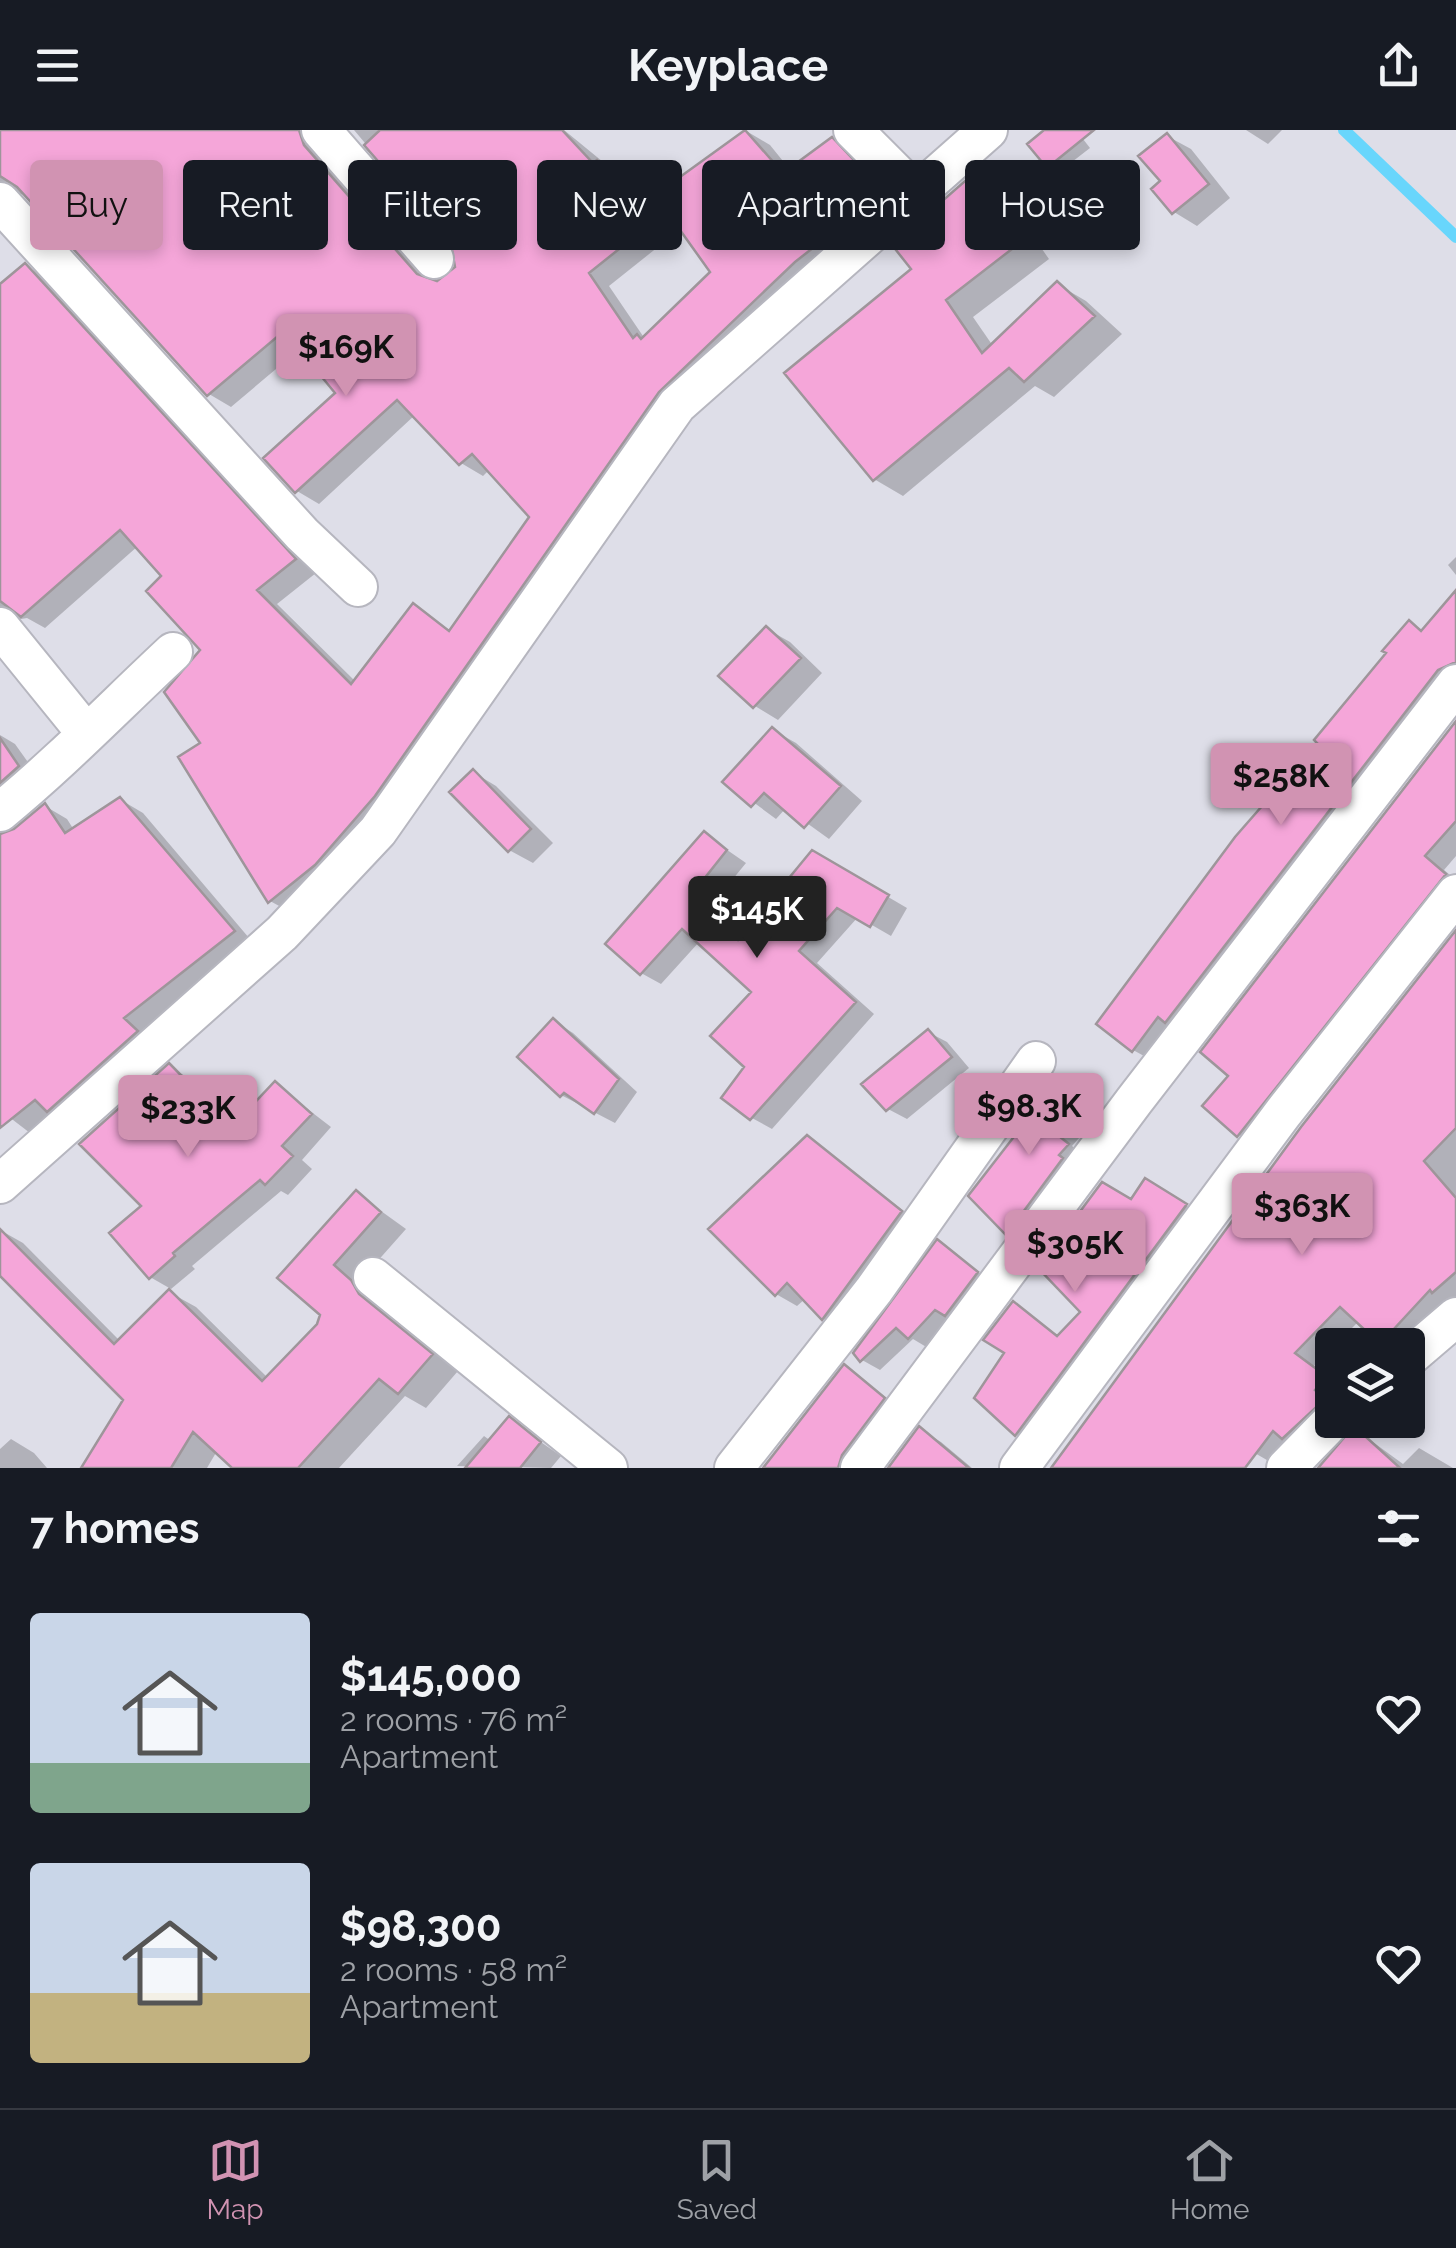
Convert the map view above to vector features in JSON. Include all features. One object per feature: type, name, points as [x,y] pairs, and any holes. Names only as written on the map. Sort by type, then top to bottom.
[{"type":"street","points":[[321,130],[434,259]]},
{"type":"street","points":[[853,130],[883,160]]},
{"type":"street","points":[[945,167],[988,130]]},
{"type":"street","points":[[0,202],[302,534],[358,586]]},
{"type":"street","points":[[6,1163],[282,933],[378,831],[677,405],[850,250]]},
{"type":"street","points":[[0,627],[86,733]]},
{"type":"street","points":[[0,812],[62,760],[173,652]]},
{"type":"street","points":[[860,1468],[1146,1086],[1456,684]]},
{"type":"street","points":[[1019,1468],[1283,1113],[1456,894]]},
{"type":"street","points":[[734,1468],[874,1290],[1036,1061]]},
{"type":"street","points":[[373,1277],[608,1468]]},
{"type":"street","points":[[1425,1343],[1456,1316]]},
{"type":"street","points":[[1286,1468],[1315,1438]]},
{"type":"building","points":[[0,130],[299,130],[304,145],[317,160],[183,160],[183,250],[328,250],[328,172],[348,195],[348,250],[396,250],[417,274],[437,281],[455,267],[452,250],[517,250],[517,160],[377,160],[364,145],[380,130],[562,130],[590,160],[537,160],[537,250],[618,250],[589,273],[633,338],[637,334],[641,339],[710,272],[682,233],[682,176],[702,161],[702,250],[810,250],[659,392],[375,796],[315,865],[268,903],[178,757],[200,743],[164,692],[200,650],[146,591],[161,576],[120,530],[21,617],[0,601],[0,284],[25,263],[296,559],[257,590],[351,684],[413,603],[449,631],[529,517],[472,454],[459,465],[397,400],[295,493],[263,458],[335,393],[284,331],[207,396],[74,250],[163,250],[163,160],[30,160],[30,201],[0,176]]},
{"type":"building","points":[[745,130],[772,160],[703,160]]},
{"type":"building","points":[[1044,130],[1094,130],[1057,160],[1040,160],[1027,144]]},
{"type":"building","points":[[1167,133],[1209,184],[1172,214],[1151,189],[1160,181],[1138,156]]},
{"type":"building","points":[[832,137],[854,160],[801,160]]},
{"type":"building","points":[[965,181],[965,250],[1011,250],[946,300],[982,353],[1057,281],[1095,316],[1024,382],[1009,368],[873,481],[784,373],[911,269],[896,250],[945,250],[945,199]]},
{"type":"building","points":[[1456,590],[1456,662],[1438,670],[1165,1023],[1158,1017],[1132,1052],[1096,1024],[1235,837],[1317,743],[1314,740],[1386,653],[1382,651],[1409,620],[1421,631]]},
{"type":"building","points":[[766,626],[801,658],[753,708],[718,676]]},
{"type":"building","points":[[1456,721],[1456,821],[1425,856],[1446,874],[1237,1137],[1202,1106],[1228,1076],[1200,1052]]},
{"type":"building","points":[[772,727],[841,786],[804,828],[764,793],[751,807],[722,782]]},
{"type":"building","points":[[0,738],[19,766],[0,783]]},
{"type":"building","points":[[473,769],[531,829],[508,852],[449,792]]},
{"type":"building","points":[[120,797],[235,931],[124,1018],[138,1031],[47,1112],[35,1100],[0,1128],[0,834],[14,829],[45,803],[65,833]]},
{"type":"building","points":[[704,831],[727,850],[692,894],[738,940],[812,850],[889,895],[870,927],[837,908],[799,951],[856,1002],[750,1120],[721,1098],[744,1067],[710,1036],[751,992],[682,929],[640,975],[605,944]]},
{"type":"building","points":[[1456,930],[1456,1128],[1424,1161],[1456,1198],[1456,1272],[1432,1293],[1430,1290],[1395,1328],[1363,1328],[1340,1307],[1315,1328],[1295,1353],[1315,1368],[1315,1408],[1282,1439],[1273,1431],[1245,1468],[1051,1468],[1301,1127]]},
{"type":"building","points":[[553,1018],[619,1079],[594,1114],[564,1093],[560,1097],[517,1057]]},
{"type":"building","points":[[928,1029],[952,1057],[886,1111],[861,1084]]},
{"type":"building","points":[[169,1063],[219,1114],[232,1102],[244,1114],[275,1081],[312,1114],[282,1146],[293,1156],[265,1185],[260,1180],[173,1253],[175,1256],[149,1279],[109,1233],[141,1206],[79,1144]]},
{"type":"building","points":[[1061,1076],[1090,1101],[1059,1136],[1069,1144],[1059,1155],[1063,1158],[1006,1235],[968,1196]]},
{"type":"building","points":[[807,1135],[902,1211],[822,1320],[787,1283],[775,1296],[708,1229]]},
{"type":"building","points":[[1145,1178],[1187,1204],[1015,1436],[974,1398],[1004,1353],[983,1340],[1013,1301],[1057,1336],[1080,1312],[1038,1268],[1102,1182],[1131,1199]]},
{"type":"building","points":[[356,1190],[381,1212],[334,1265],[351,1280],[359,1294],[433,1354],[398,1394],[379,1379],[298,1468],[232,1468],[193,1432],[171,1468],[81,1468],[123,1400],[0,1276],[0,1229],[114,1344],[169,1289],[262,1381],[317,1324],[320,1315],[277,1278]]},
{"type":"building","points":[[937,1239],[978,1272],[945,1316],[935,1310],[908,1339],[896,1328],[860,1362],[853,1353]]},
{"type":"building","points":[[844,1364],[885,1398],[842,1455],[838,1468],[763,1468]]},
{"type":"building","points":[[509,1416],[541,1442],[520,1468],[465,1468]]},
{"type":"building","points":[[919,1426],[969,1468],[888,1468]]},
{"type":"building","points":[[1344,1438],[1367,1438],[1400,1468],[1318,1468]]},
{"type":"waterway","points":[[1344,130],[1456,237]]}]
